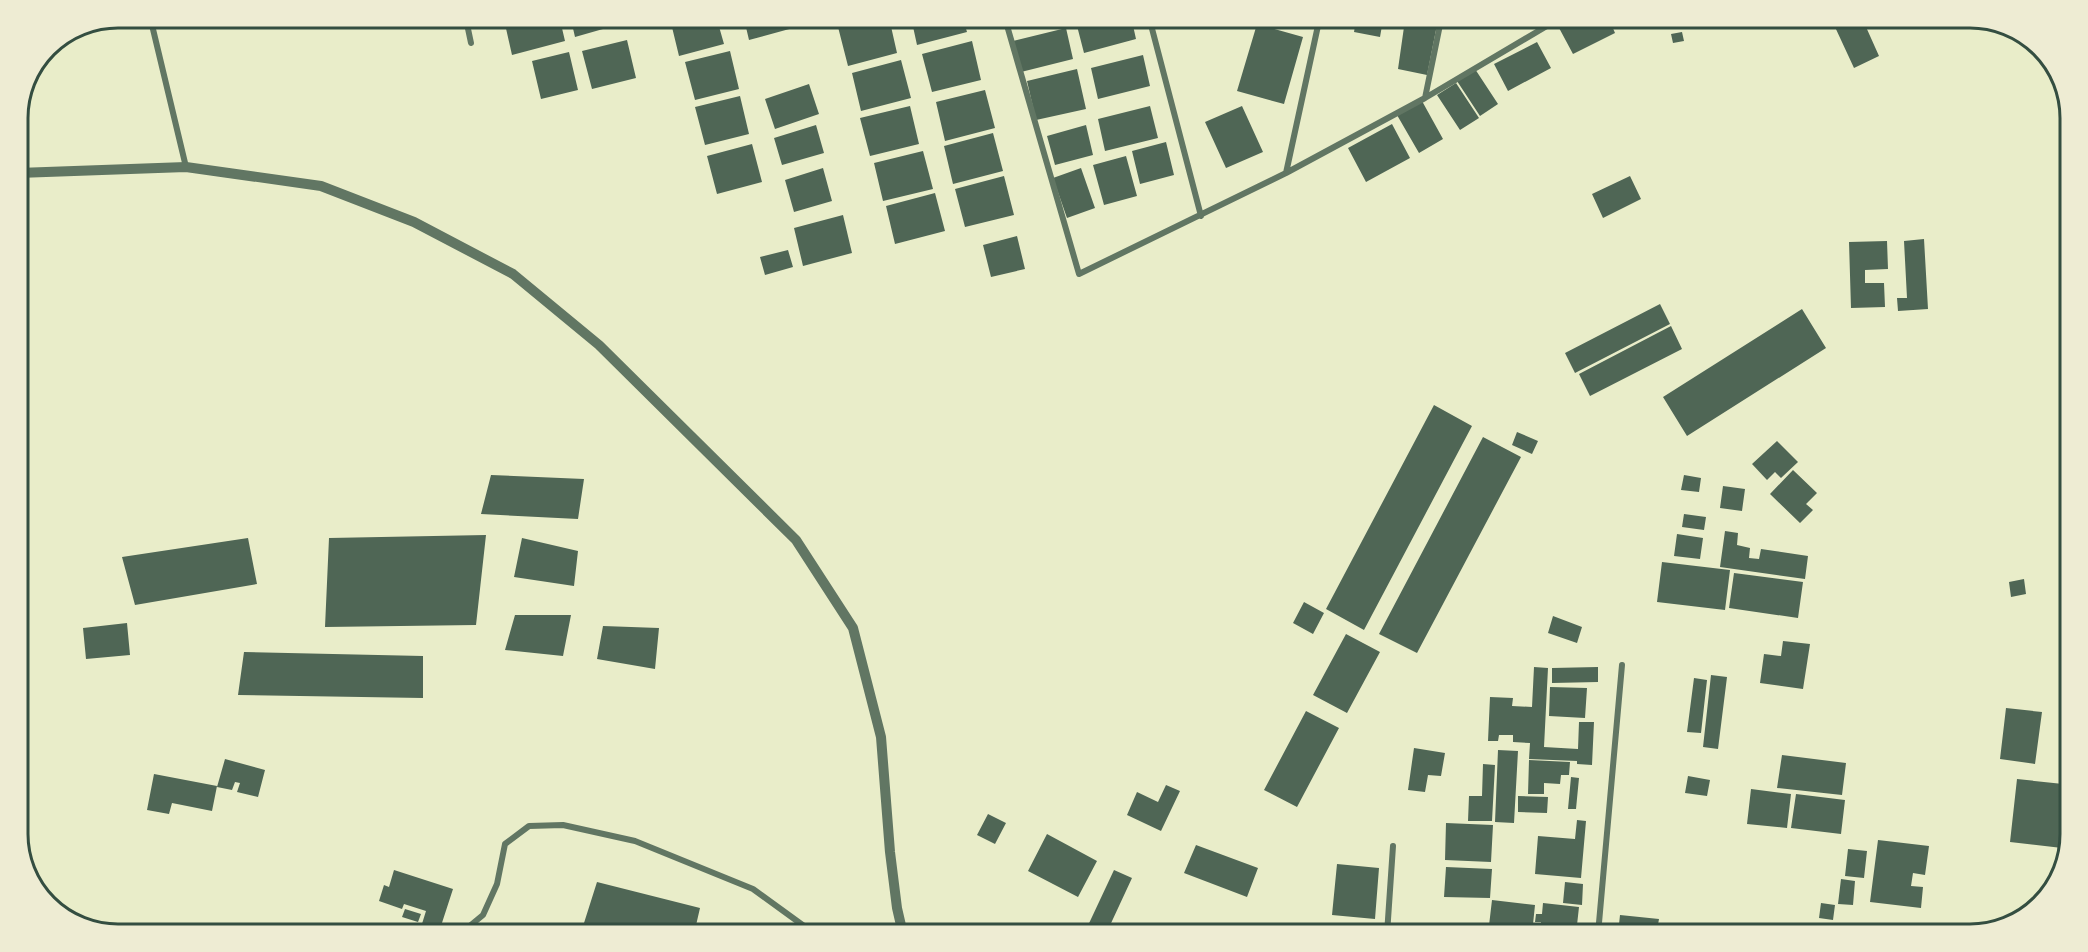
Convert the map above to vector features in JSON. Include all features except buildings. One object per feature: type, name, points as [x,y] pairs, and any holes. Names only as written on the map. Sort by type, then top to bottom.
[{"type":"street","points":[[153,28],[186,167]]},
{"type":"street","points":[[468,28],[471,43]]},
{"type":"street","points":[[1008,28],[1079,274],[1287,173],[1425,98],[1543,28]]},
{"type":"street","points":[[1152,28],[1201,216]]},
{"type":"street","points":[[1287,173],[1318,28]]},
{"type":"street","points":[[1425,98],[1439,28]]},
{"type":"street","points":[[29,173],[186,167],[321,186],[414,222],[513,274],[599,345],[796,540],[853,628],[881,737],[890,852],[901,924]]},
{"type":"street","points":[[1599,924],[1622,665]]},
{"type":"street","points":[[472,924],[483,915],[497,884],[505,844],[529,826],[563,825],[635,841],[753,889],[801,924]]},
{"type":"street","points":[[1388,924],[1393,846]]}]
